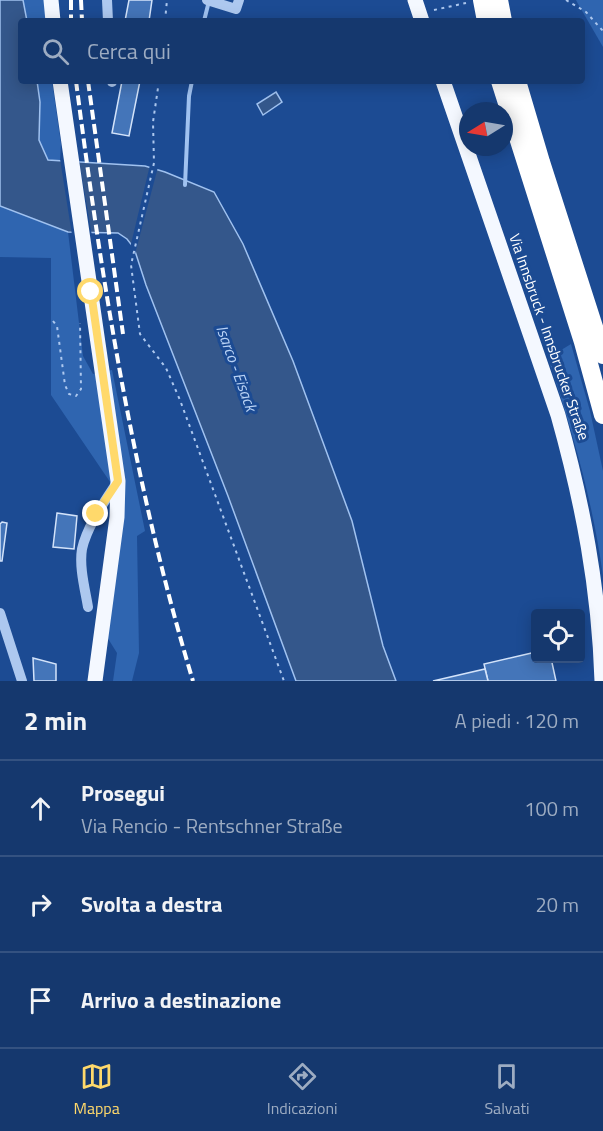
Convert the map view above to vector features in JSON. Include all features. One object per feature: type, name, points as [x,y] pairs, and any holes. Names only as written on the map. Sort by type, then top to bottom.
[{"type":"highway","points":[[499,0],[502,18]]},
{"type":"highway","points":[[475,1],[484,18]]},
{"type":"highway","points":[[501,84],[583,342],[603,415]]},
{"type":"highway","points":[[518,84],[603,355]]},
{"type":"main road","points":[[51,0],[53,18]]},
{"type":"main road","points":[[60,84],[118,481],[117,517],[94,681]]},
{"type":"main road","name":"Via Innsbruck - Innsbrucker Straße","points":[[444,84],[568,449],[593,568],[601,640],[602,681]]},
{"type":"street","points":[[107,0],[108,18]]},
{"type":"street","points":[[207,0],[236,9],[239,0]]},
{"type":"street","points":[[88,607],[82,549],[96,514],[118,481]]},
{"type":"street","points":[[0,613],[22,681]]},
{"type":"path","points":[[165,18],[167,0]]},
{"type":"path","points":[[566,0],[586,12],[603,32]]},
{"type":"path","points":[[419,11],[475,1]]},
{"type":"path","points":[[159,84],[153,122],[154,163],[132,260],[140,334],[166,368],[180,400],[284,681]]},
{"type":"path","points":[[54,321],[57,326],[65,385],[69,394],[76,396],[81,389],[81,319]]},
{"type":"shaded area","points":[[23,0],[45,0],[46,18],[26,18]]},
{"type":"shaded area","points":[[576,0],[603,0],[603,47],[577,2]]},
{"type":"shaded area","points":[[37,84],[52,84],[61,144],[60,161],[48,160],[39,140],[40,102]]},
{"type":"shaded area","points":[[0,206],[68,232],[83,356],[93,374],[112,370],[145,531],[137,536],[139,653],[132,681],[113,681],[117,653],[107,637],[123,501],[51,395],[51,258],[0,257]]},
{"type":"shaded area","points":[[571,344],[590,411],[603,471],[603,576],[594,521],[581,466],[548,358]]},
{"type":"water","name":"Isarco - Eisack","points":[[0,0],[23,0],[26,18],[18,18],[18,84],[37,84],[40,102],[39,140],[48,160],[145,166],[214,192],[243,244],[293,361],[352,521],[383,646],[396,681],[296,681],[134,248],[118,233],[68,232],[0,206]]},
{"type":"water","points":[[276,92],[282,102],[263,115],[257,104]]},
{"type":"pier","points":[[60,159],[79,160],[92,236],[72,235]]},
{"type":"pier","points":[[150,165],[158,167],[135,254],[130,248]]},
{"type":"building","points":[[129,0],[152,0],[149,18],[126,18]]},
{"type":"building","points":[[121,84],[139,84],[129,136],[112,133]]},
{"type":"building","points":[[57,513],[77,516],[74,549],[53,547]]},
{"type":"building","points":[[7,523],[2,561],[0,561],[0,524]]},
{"type":"building","points":[[531,653],[531,663],[552,663],[556,681],[488,681],[484,664]]},
{"type":"building","points":[[33,658],[56,664],[56,681],[34,681]]},
{"type":"building","points":[[485,669],[488,681],[433,681]]},
{"type":"waterway","points":[[205,18],[209,1]]},
{"type":"waterway","points":[[185,185],[191,84]]},
{"type":"railway","points":[[71,0],[71,18]]},
{"type":"railway","points":[[81,0],[82,18]]},
{"type":"railway","points":[[76,84],[97,233],[122,384],[153,533],[193,681]]},
{"type":"railway","points":[[88,84],[123,334]]},
{"type":"route","points":[[91,292],[118,481],[96,514]]}]
